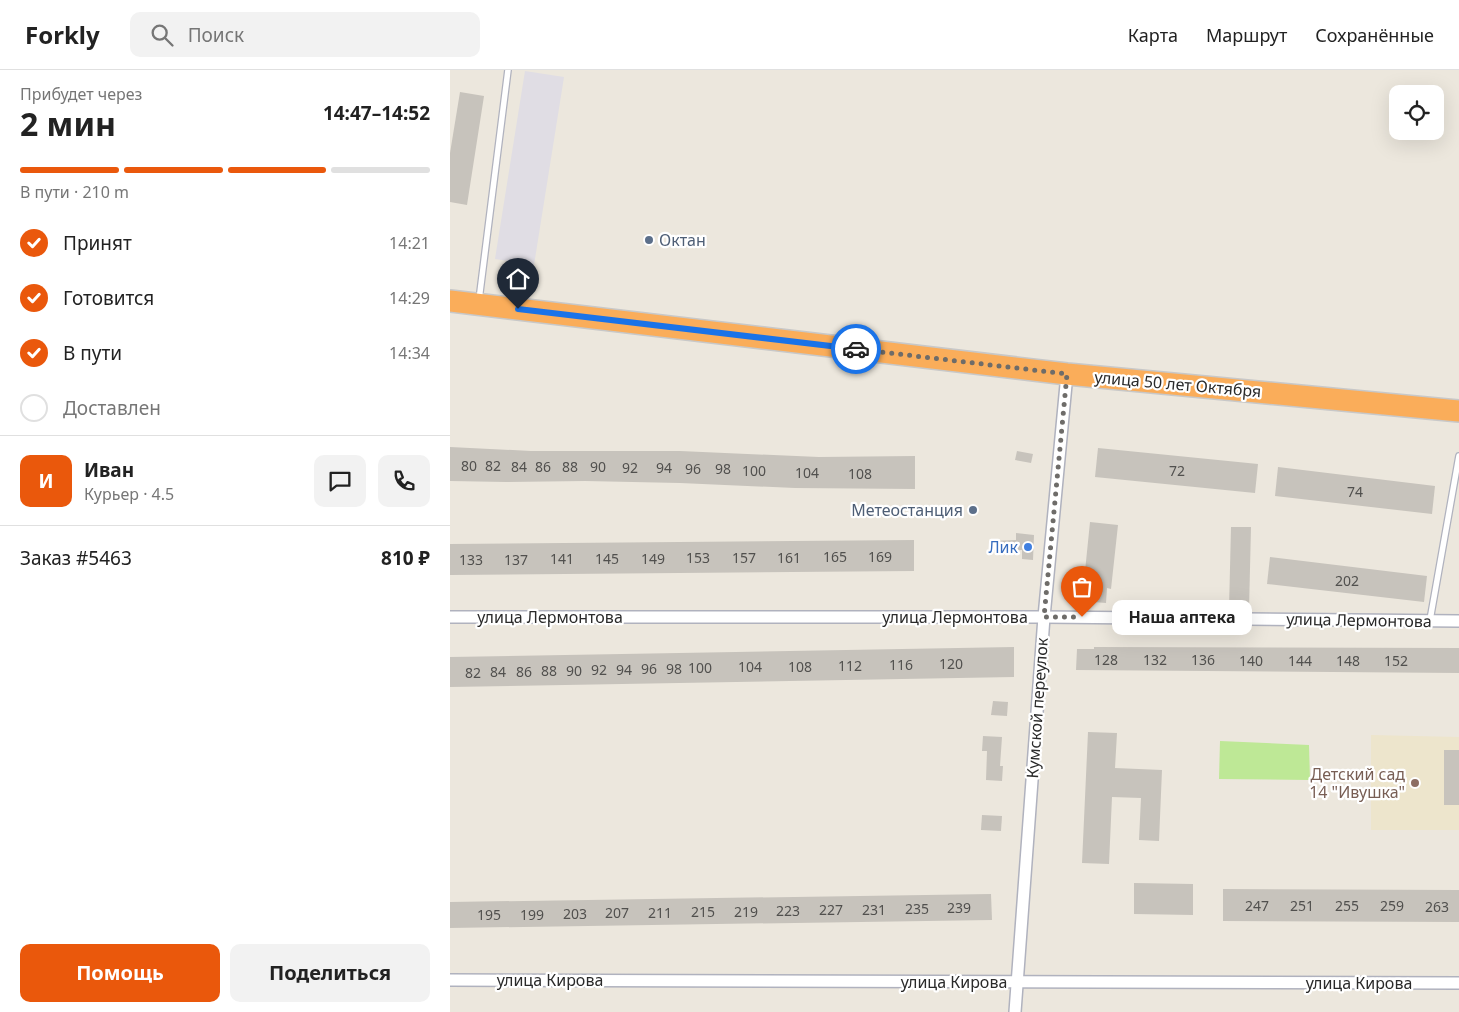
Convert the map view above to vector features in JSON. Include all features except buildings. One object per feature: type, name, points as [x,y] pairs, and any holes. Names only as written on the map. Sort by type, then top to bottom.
[{"type":"highway","name":"улица 50 лет Октября","points":[[450,301],[1067,374],[1459,411]]},
{"type":"street","name":"Кумской переулок","points":[[1015,1012],[1044,617],[1067,374]]},
{"type":"street","name":"улица Лермонтова","points":[[450,617],[1044,617],[1459,620]]},
{"type":"street","name":"улица Кирова","points":[[450,980],[1459,983]]},
{"type":"lane","points":[[478,305],[508,70]]},
{"type":"lane","points":[[1430,620],[1459,456]]},
{"type":"shaded area","points":[[525,71],[564,77],[534,265],[495,259]]},
{"type":"shaded area","name":"Детский сад 14 \"Ивушка\"","points":[[1371,735],[1459,737],[1459,830],[1371,830]]},
{"type":"green space","points":[[1220,741],[1309,745],[1310,780],[1219,779]]},
{"type":"way so far","points":[[856,349],[1067,374],[1044,617],[1082,617]]},
{"type":"place","name":"Октан","points":[[649,240]]},
{"type":"place","name":"Метеостанция","points":[[973,510]]},
{"type":"place","name":"Лик","points":[[1028,547]]},
{"type":"place","name":"Наша аптека","points":[[1082,617]]},
{"type":"place","name":"Детский сад 14 \"Ивушка\"","points":[[1415,783]]},
{"type":"route","points":[[518,309],[856,349]]}]
